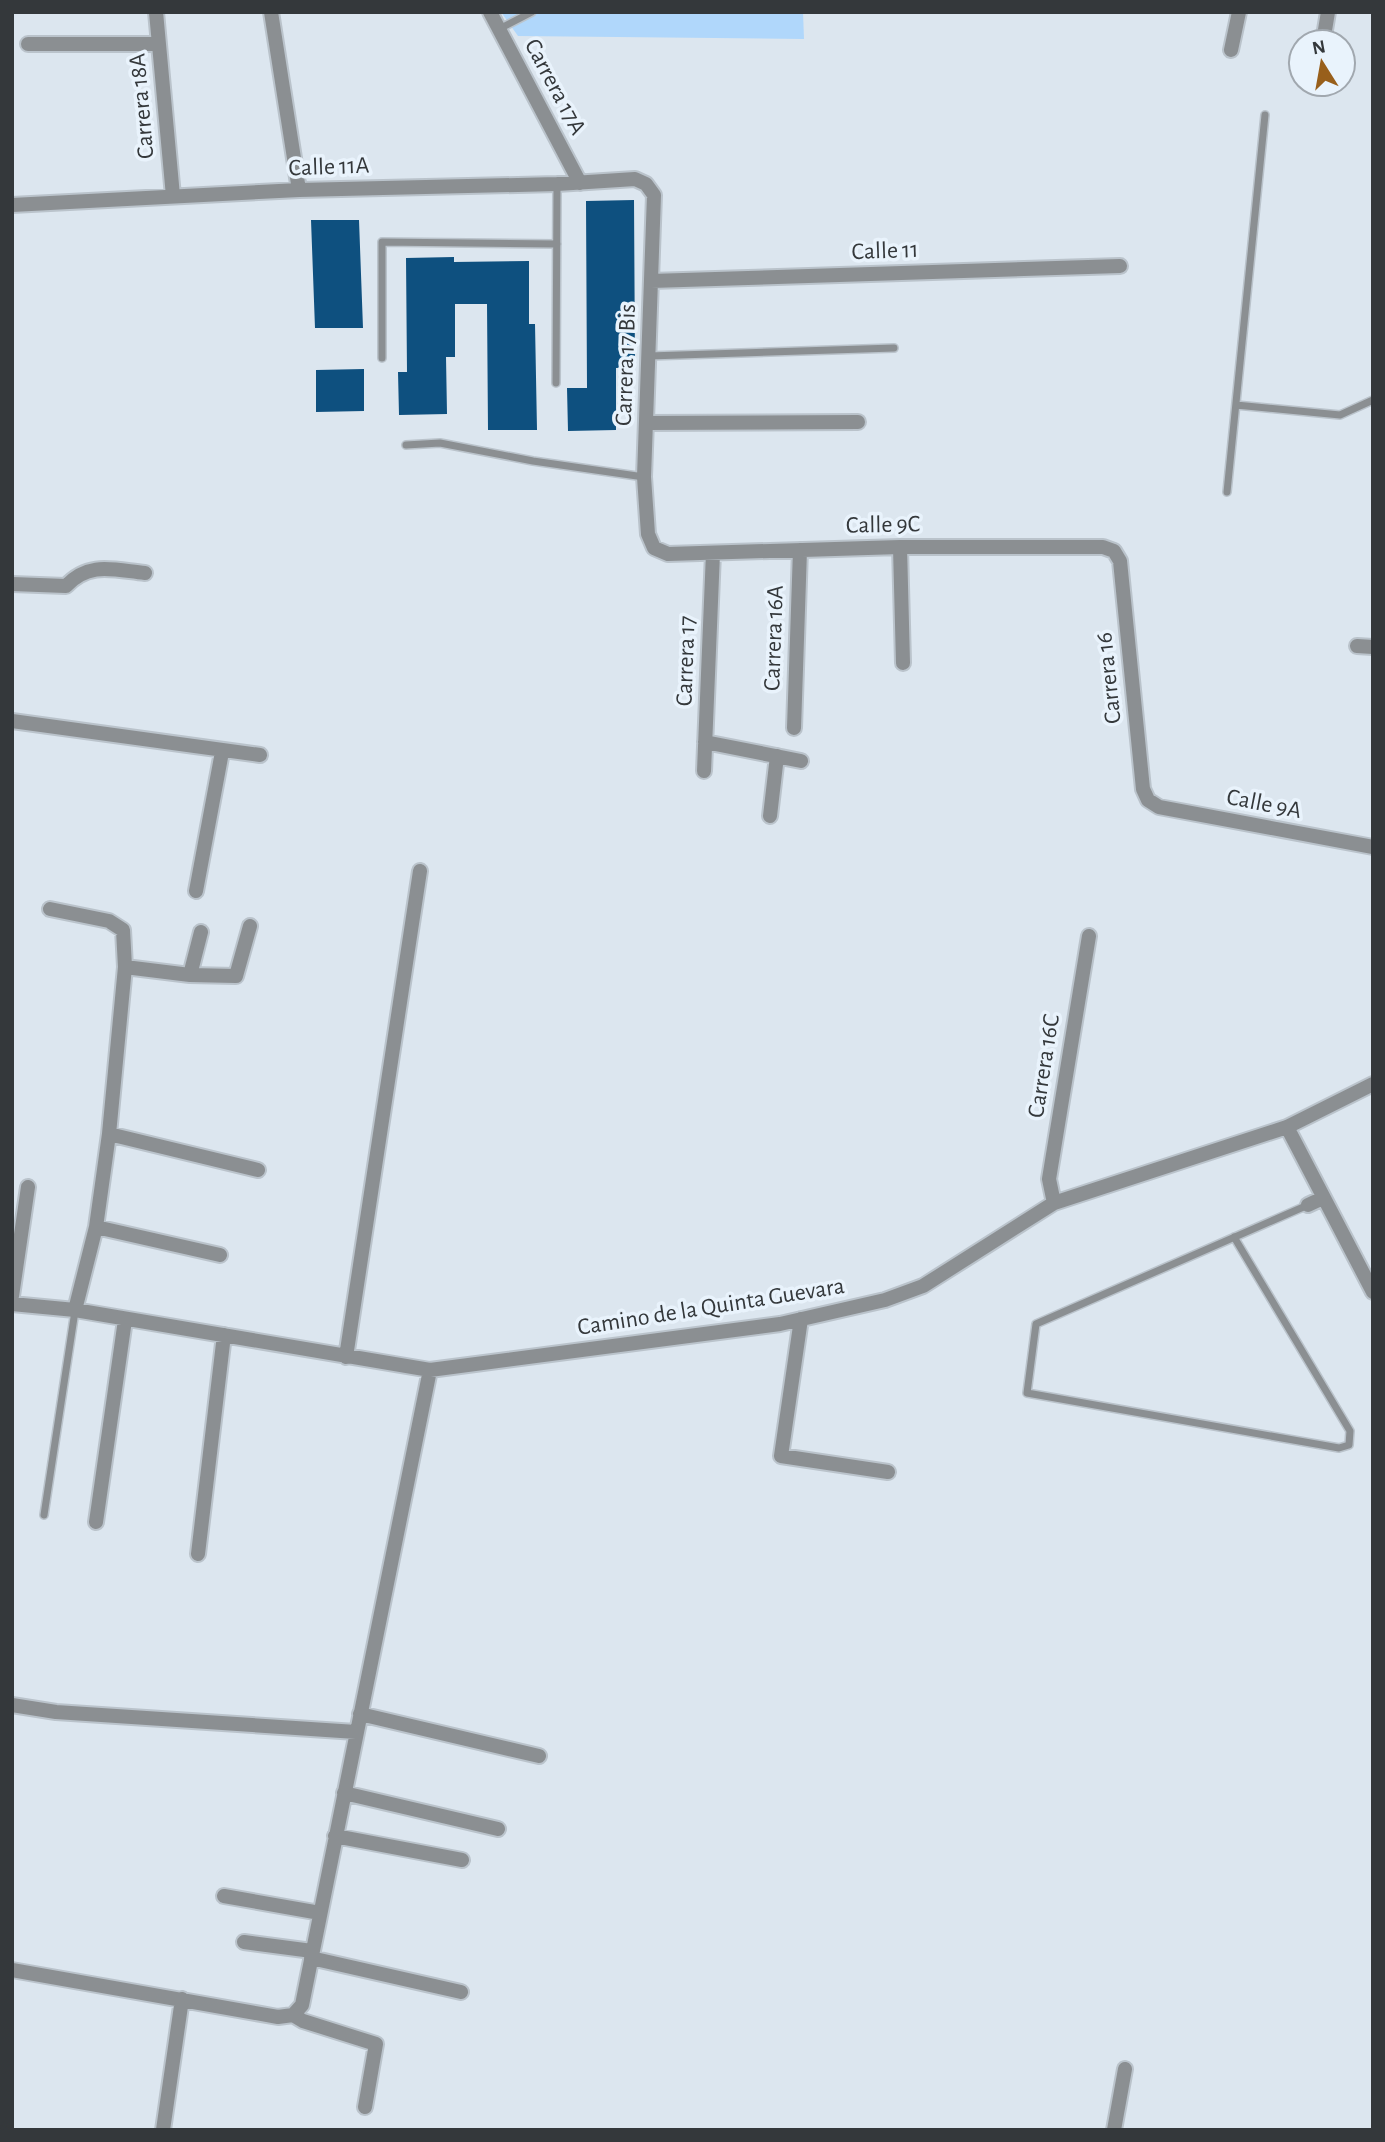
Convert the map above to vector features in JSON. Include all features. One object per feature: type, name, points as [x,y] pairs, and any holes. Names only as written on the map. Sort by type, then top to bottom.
[{"type":"street","name":"Carrera 18A","points":[[156,12],[173,196]]},
{"type":"street","points":[[271,12],[299,190]]},
{"type":"street","name":"Carrera 17A","points":[[489,12],[580,183]]},
{"type":"street","points":[[1231,50],[1239,12]]},
{"type":"street","points":[[28,44],[159,44]]},
{"type":"street","name":"Calle 11A","points":[[12,205],[299,190],[557,184],[635,179],[646,184]]},
{"type":"street","name":"Carrera 17 Bis","points":[[646,184],[654,195],[644,477],[648,534],[654,548]]},
{"type":"street","name":"Calle 11","points":[[651,281],[1120,266]]},
{"type":"street","points":[[647,423],[858,422]]},
{"type":"street","points":[[900,547],[903,663]]},
{"type":"street","name":"Calle 9C","points":[[654,548],[668,554],[900,547],[1103,547],[1114,551]]},
{"type":"street","name":"Carrera 16A","points":[[794,728],[800,550]]},
{"type":"street","name":"Carrera 16","points":[[1114,551],[1120,561],[1143,789],[1148,800]]},
{"type":"street","name":"Carrera 17","points":[[704,771],[713,553]]},
{"type":"street","points":[[12,583],[66,586],[77,573],[97,569],[145,573]]},
{"type":"street","points":[[1357,646],[1373,647]]},
{"type":"street","points":[[12,721],[222,752],[260,755]]},
{"type":"street","points":[[705,742],[801,761]]},
{"type":"street","points":[[196,891],[222,752]]},
{"type":"street","points":[[770,816],[777,756]]},
{"type":"street","name":"Calle 9A","points":[[1148,800],[1158,807],[1373,848]]},
{"type":"street","points":[[346,1357],[420,871]]},
{"type":"street","points":[[50,909],[109,921],[123,930],[125,967],[109,1134],[96,1227],[75,1310]]},
{"type":"street","points":[[125,967],[190,975],[236,976],[250,926]]},
{"type":"street","points":[[190,975],[201,932]]},
{"type":"street","name":"Carrera 16C","points":[[1054,1203],[1049,1179],[1089,936]]},
{"type":"street","name":"Camino de la Quinta Guevara","points":[[12,1304],[75,1310],[430,1370],[801,1319],[884,1300],[923,1286],[1054,1203],[1287,1127],[1373,1084]]},
{"type":"street","points":[[1287,1127],[1373,1292]]},
{"type":"street","points":[[109,1134],[258,1170]]},
{"type":"street","points":[[12,1296],[28,1187]]},
{"type":"street","points":[[1308,1205],[1323,1198]]},
{"type":"street","points":[[96,1227],[220,1255]]},
{"type":"street","points":[[801,1319],[781,1456],[888,1472]]},
{"type":"street","points":[[96,1522],[125,1320]]},
{"type":"street","points":[[198,1554],[224,1335]]},
{"type":"street","points":[[293,2015],[302,2005],[430,1370]]},
{"type":"street","points":[[12,1705],[56,1712],[356,1732]]},
{"type":"street","points":[[360,1714],[539,1756]]},
{"type":"street","points":[[344,1793],[498,1829]]},
{"type":"street","points":[[335,1836],[462,1860]]},
{"type":"street","points":[[224,1896],[320,1913]]},
{"type":"street","points":[[244,1942],[312,1954],[461,1992]]},
{"type":"street","points":[[12,1970],[278,2017],[293,2015],[303,2021],[376,2044],[365,2106]]},
{"type":"street","points":[[163,2130],[182,1999]]},
{"type":"street","points":[[1115,2130],[1125,2069]]},
{"type":"lane","points":[[498,29],[532,12]]},
{"type":"lane","points":[[1227,492],[1265,115]]},
{"type":"lane","points":[[556,383],[557,184]]},
{"type":"lane","points":[[382,358],[382,242],[557,244]]},
{"type":"lane","points":[[648,356],[894,348]]},
{"type":"lane","points":[[1236,405],[1340,415],[1373,400]]},
{"type":"lane","points":[[406,444],[440,443],[533,461],[644,477]]},
{"type":"lane","points":[[1234,1237],[1350,1431],[1349,1445],[1339,1448],[1027,1393],[1036,1324],[1234,1237],[1308,1205]]},
{"type":"lane","points":[[44,1515],[75,1310]]},
{"type":"shaded area","points":[[501,12],[803,12],[804,39],[518,36]]},
{"type":"building","points":[[634,200],[635,367],[616,368],[616,430],[568,431],[567,388],[587,388],[586,201]]},
{"type":"building","points":[[311,220],[359,220],[363,328],[315,328]]},
{"type":"building","points":[[454,257],[454,262],[529,261],[529,324],[535,324],[537,430],[488,430],[487,304],[455,304],[455,357],[446,357],[447,414],[399,415],[398,372],[407,372],[406,258]]},
{"type":"building","points":[[364,369],[364,411],[316,412],[316,370]]}]
